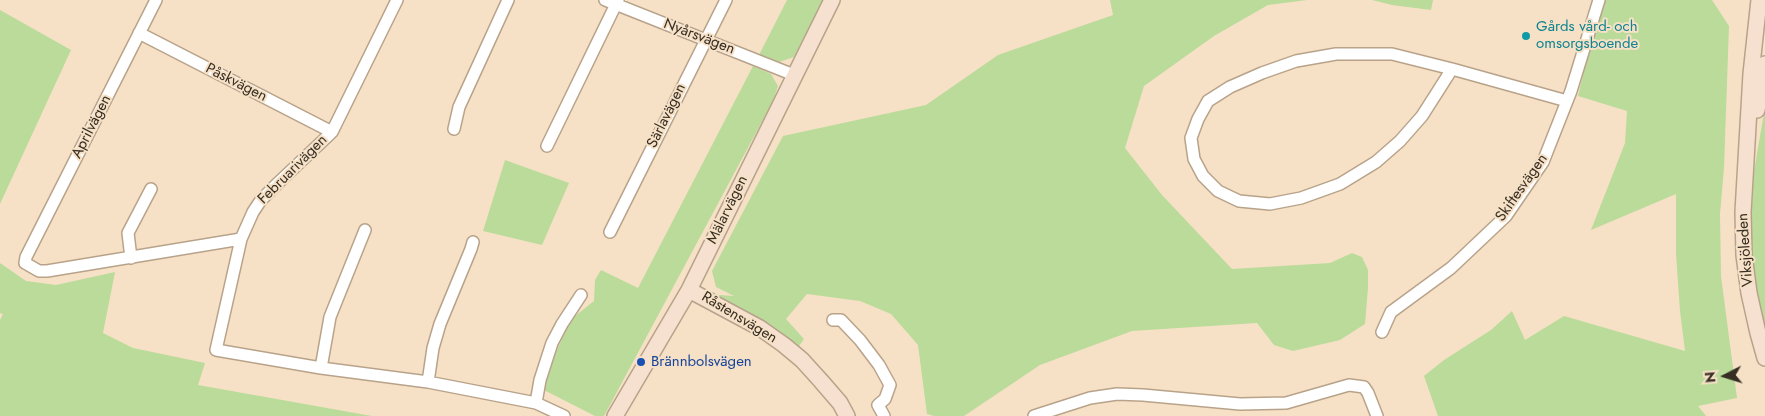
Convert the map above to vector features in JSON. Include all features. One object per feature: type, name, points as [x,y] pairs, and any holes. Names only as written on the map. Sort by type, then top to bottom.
[{"type":"street","name":"Aprilvägen","points":[[131,258],[39,271],[25,263],[28,253],[156,0]]},
{"type":"street","name":"Februarivägen","points":[[320,368],[216,350],[241,239],[253,212],[261,200],[332,132],[397,0]]},
{"type":"street","points":[[454,129],[459,106],[508,0]]},
{"type":"street","name":"Särlavägen","points":[[610,232],[726,0]]},
{"type":"street","name":"Mälarvägen","points":[[615,416],[689,290],[832,0]]},
{"type":"street","name":"Skiftesvägen","points":[[1382,332],[1391,312],[1451,268],[1506,216],[1543,162],[1567,101],[1599,0]]},
{"type":"street","name":"Viksjöleden","points":[[1759,0],[1751,74],[1743,212],[1744,255],[1749,293],[1765,358]]},
{"type":"street","points":[[547,146],[613,2]]},
{"type":"street","name":"Nyårsvägen","points":[[613,2],[794,74]]},
{"type":"street","name":"Påskvägen","points":[[139,33],[332,132]]},
{"type":"street","points":[[1452,69],[1422,116],[1400,142],[1376,162],[1340,184],[1301,198],[1270,204],[1238,201],[1218,191],[1203,176],[1194,159],[1191,138],[1198,119],[1208,101],[1230,87],[1296,61],[1336,54],[1392,54],[1452,69],[1567,101]]},
{"type":"street","name":"Viksjöleden","points":[[1746,170],[1765,64]]},
{"type":"street","points":[[151,189],[128,233],[131,258],[241,239]]},
{"type":"street","points":[[365,230],[330,317],[320,368],[428,382],[536,404],[564,416]]},
{"type":"street","points":[[428,382],[433,348],[440,324],[473,242]]},
{"type":"street","name":"Råstensvägen","points":[[689,290],[760,328],[784,345],[802,360],[821,381],[840,403],[847,416]]},
{"type":"street","points":[[536,404],[540,380],[552,343],[581,295]]},
{"type":"street","points":[[833,320],[841,320],[860,340],[879,365],[890,385],[884,399],[878,405],[884,416]]},
{"type":"street","points":[[1034,416],[1090,398],[1117,394],[1240,404],[1286,403],[1350,385],[1364,387],[1376,416]]},
{"type":"green space","points":[[787,0],[823,0],[794,57],[779,62],[759,55]]},
{"type":"green space","points":[[1110,0],[1307,0],[1268,5],[1214,36],[1144,86],[1125,148],[1162,195],[1232,269],[1330,263],[1352,253],[1362,257],[1368,270],[1365,324],[1340,340],[1293,351],[1274,345],[1257,323],[1132,331],[1040,365],[964,416],[934,416],[927,414],[918,345],[891,314],[860,301],[807,294],[786,319],[804,339],[799,346],[827,374],[845,396],[855,413],[850,416],[823,378],[705,293],[699,286],[719,295],[734,296],[716,287],[712,271],[783,136],[926,105],[998,55],[1113,15]]},
{"type":"green space","points":[[1372,0],[1433,0],[1431,10],[1392,5]]},
{"type":"green space","points":[[1604,0],[1712,0],[1729,26],[1724,168],[1720,214],[1721,276],[1737,398],[1698,406],[1706,416],[1438,416],[1424,376],[1444,360],[1491,330],[1512,311],[1525,340],[1564,316],[1685,351],[1676,254],[1676,194],[1591,230],[1625,143],[1627,111],[1578,96],[1600,4]]},
{"type":"green space","points":[[0,10],[71,50],[0,204]]},
{"type":"green space","points":[[753,66],[771,74],[778,86],[773,101],[604,416],[595,416],[544,390],[551,364],[570,320],[594,301],[595,280],[601,270],[638,288]]},
{"type":"green space","points":[[1765,107],[1765,340],[1749,252],[1754,171]]},
{"type":"green space","points":[[505,160],[569,183],[542,245],[483,231]]},
{"type":"green space","points":[[0,263],[26,281],[56,285],[115,272],[103,333],[133,348],[205,363],[198,385],[372,416],[0,416],[0,320],[3,314],[0,313]]},
{"type":"place","name":"Gårds vård- och omsorgsboende","points":[[1526,36]]},
{"type":"place","name":"Brännbolsvägen","points":[[641,362]]}]
